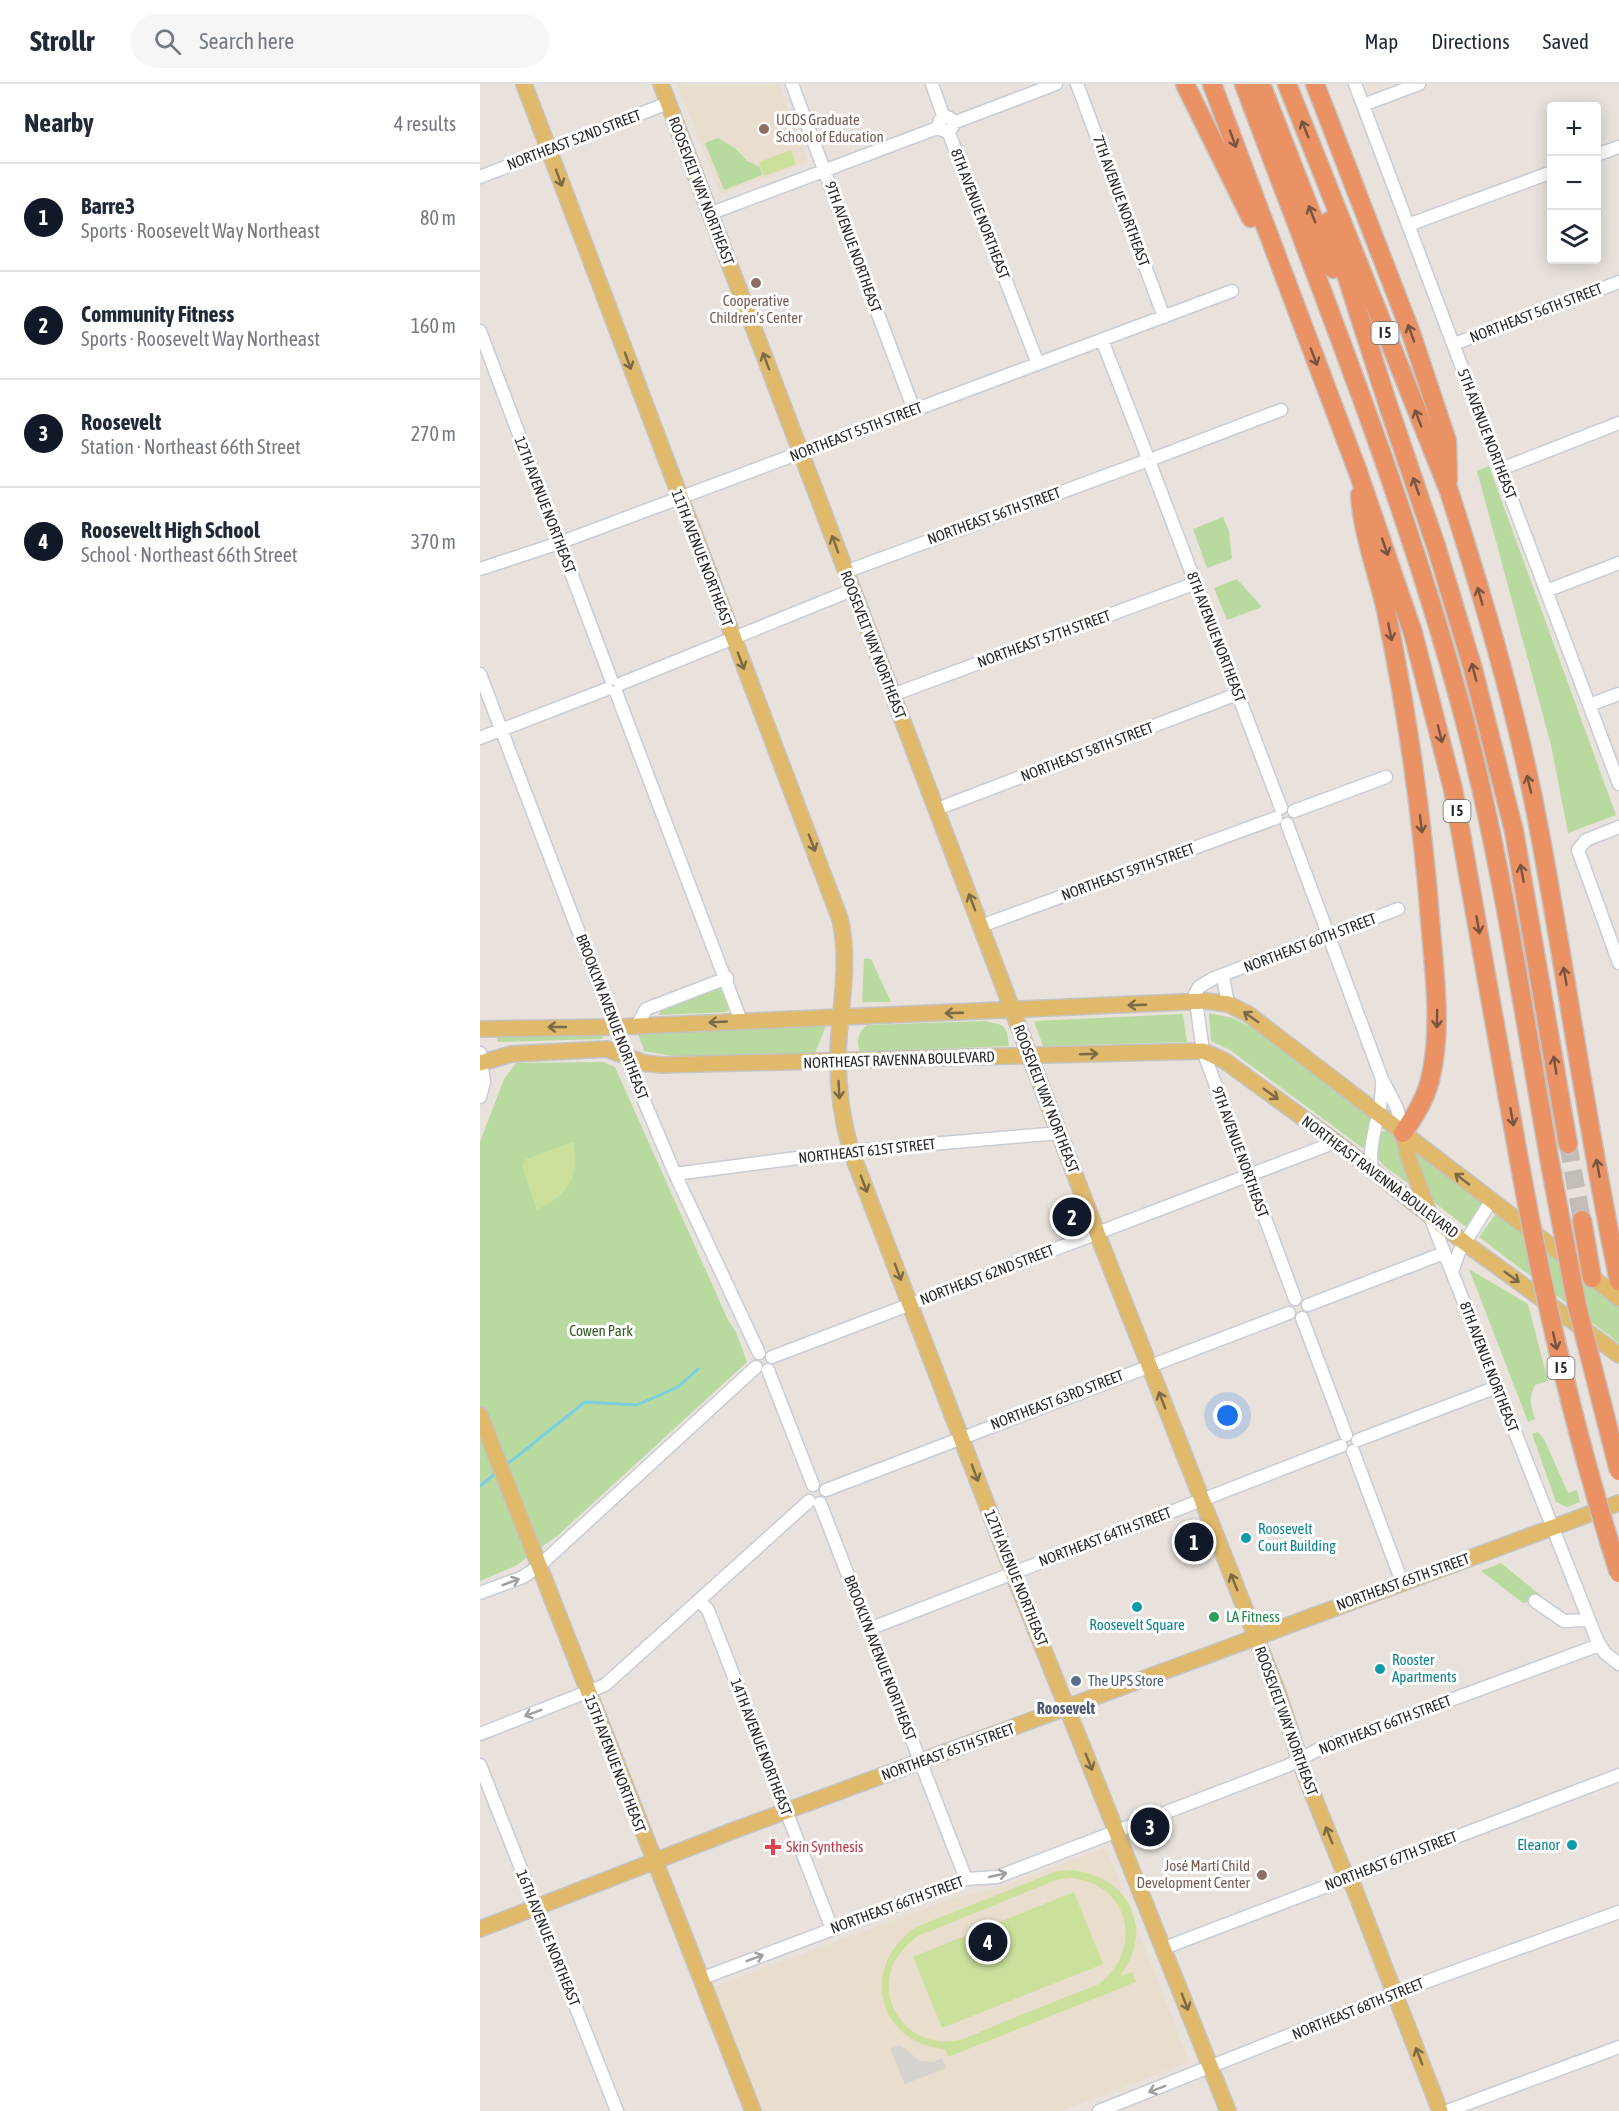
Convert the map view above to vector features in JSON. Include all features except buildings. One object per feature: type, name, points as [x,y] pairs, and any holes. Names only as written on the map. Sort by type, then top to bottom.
[{"type":"highway","points":[[1185,84],[1293,303]]},
{"type":"highway","name":"I 5","points":[[1212,84],[1397,582],[1441,737],[1463,842],[1519,1160],[1561,1366],[1587,1470],[1619,1573]]},
{"type":"highway","points":[[1244,84],[1388,470],[1419,560],[1458,694],[1490,834],[1577,1306],[1619,1471]]},
{"type":"highway","points":[[1261,84],[1376,382],[1388,405]]},
{"type":"highway","name":"I 5","points":[[1287,84],[1449,491],[1504,682],[1538,822],[1619,1281]]},
{"type":"highway","points":[[1317,84],[1411,333],[1447,441],[1449,491]]},
{"type":"highway","points":[[1324,175],[1325,208],[1450,590],[1514,831],[1568,1144]]},
{"type":"highway","points":[[1358,472],[1362,521],[1385,608],[1405,710],[1426,870],[1434,968],[1437,1028],[1433,1065],[1417,1112],[1403,1133]]},
{"type":"highway","points":[[1582,1220],[1592,1278]]},
{"type":"main road","name":"11TH AVENUE NORTHEAST","points":[[524,84],[840,919],[844,935],[845,979],[839,1037]]},
{"type":"main road","name":"ROOSEVELT WAY NORTHEAST","points":[[661,84],[1096,1233],[1255,1636],[1340,1863],[1348,1876],[1440,2111]]},
{"type":"main road","points":[[480,1029],[616,1027],[1196,1002],[1228,1004],[1248,1014],[1619,1298]]},
{"type":"main road","name":"12TH AVENUE NORTHEAST","points":[[839,1037],[840,1103],[851,1151],[1013,1573],[1228,2111]]},
{"type":"main road","name":"NORTHEAST RAVENNA BOULEVARD","points":[[481,1059],[512,1054],[594,1049],[612,1050],[626,1057],[662,1065],[1203,1051],[1225,1061],[1336,1142],[1465,1242],[1619,1355]]},
{"type":"main road","name":"8TH AVENUE NORTHEAST","points":[[1403,1133],[1408,1156],[1429,1213]]},
{"type":"main road","name":"15TH AVENUE NORTHEAST","points":[[480,1415],[653,1861],[753,2111]]},
{"type":"main road","name":"NORTHEAST 65TH STREET","points":[[480,1929],[786,1811],[1619,1503]]},
{"type":"street","name":"9TH AVENUE NORTHEAST","points":[[792,84],[914,410]]},
{"type":"street","name":"8TH AVENUE NORTHEAST","points":[[932,84],[1038,364]]},
{"type":"street","points":[[709,214],[1056,84]]},
{"type":"street","name":"7TH AVENUE NORTHEAST","points":[[1077,84],[1164,317]]},
{"type":"street","name":"5TH AVENUE NORTHEAST","points":[[1355,84],[1619,784]]},
{"type":"street","points":[[1363,105],[1419,84]]},
{"type":"street","name":"NORTHEAST 52ND STREET","points":[[480,177],[668,103]]},
{"type":"street","points":[[1601,153],[1619,147]]},
{"type":"street","points":[[1408,225],[1547,173]]},
{"type":"street","name":"NORTHEAST 56TH STREET","points":[[1454,344],[1619,282]]},
{"type":"street","name":"NORTHEAST 55TH STREET","points":[[480,569],[559,543],[1232,291]]},
{"type":"street","name":"12TH AVENUE NORTHEAST","points":[[480,331],[613,686],[727,978],[741,1021]]},
{"type":"street","name":"8TH AVENUE NORTHEAST","points":[[1102,340],[1196,583],[1281,816],[1382,1079],[1394,1099],[1403,1133]]},
{"type":"street","name":"NORTHEAST 56TH STREET","points":[[845,572],[1281,410]]},
{"type":"street","points":[[1501,469],[1619,423]]},
{"type":"street","points":[[1546,591],[1619,563]]},
{"type":"street","name":"NORTHEAST 57TH STREET","points":[[892,695],[1196,583]]},
{"type":"street","points":[[480,738],[852,590]]},
{"type":"street","name":"BROOKLYN AVENUE NORTHEAST","points":[[480,674],[626,1057],[675,1173],[759,1353]]},
{"type":"street","name":"NORTHEAST 58TH STREET","points":[[937,809],[1238,694]]},
{"type":"street","points":[[1589,705],[1619,694]]},
{"type":"street","points":[[1281,816],[1294,818],[1294,811],[1386,777]]},
{"type":"street","name":"NORTHEAST 59TH STREET","points":[[981,926],[1281,816]]},
{"type":"street","points":[[1619,827],[1586,840],[1579,846],[1579,856],[1619,963]]},
{"type":"street","name":"NORTHEAST 60TH STREET","points":[[1196,1002],[1195,994],[1199,987],[1398,909]]},
{"type":"street","points":[[1223,977],[1228,1004]]},
{"type":"street","points":[[637,1025],[646,1009],[727,978]]},
{"type":"street","name":"9TH AVENUE NORTHEAST","points":[[1196,1002],[1203,1051],[1295,1299]]},
{"type":"street","points":[[480,1097],[484,1082],[481,1059]]},
{"type":"street","name":"8TH AVENUE NORTHEAST","points":[[1372,1169],[1370,1151],[1377,1113],[1383,1101],[1382,1079]]},
{"type":"street","name":"NORTHEAST 61ST STREET","points":[[675,1173],[851,1151],[1059,1133]]},
{"type":"street","name":"NORTHEAST 62ND STREET","points":[[772,1357],[1336,1142]]},
{"type":"street","points":[[1452,1272],[1465,1242],[1491,1201]]},
{"type":"street","name":"8TH AVENUE NORTHEAST","points":[[1429,1213],[1602,1649]]},
{"type":"street","points":[[1308,1305],[1444,1253]]},
{"type":"street","points":[[1295,1299],[1302,1299],[1308,1305],[1307,1314],[1302,1318],[1293,1317],[1289,1312],[1290,1303],[1295,1299]]},
{"type":"street","name":"NORTHEAST 63RD STREET","points":[[826,1490],[1289,1312]]},
{"type":"street","points":[[1302,1318],[1402,1582]]},
{"type":"street","points":[[480,1593],[524,1577],[539,1566],[762,1369],[773,1365],[772,1357],[766,1352],[759,1353],[754,1359],[762,1369],[813,1485]]},
{"type":"street","name":"NORTHEAST 64TH STREET","points":[[869,1629],[1497,1387]]},
{"type":"street","points":[[480,1734],[604,1685],[814,1502],[826,1498],[826,1490],[820,1484],[813,1485],[807,1491],[814,1502]]},
{"type":"street","name":"BROOKLYN AVENUE NORTHEAST","points":[[814,1502],[869,1629],[966,1879]]},
{"type":"street","name":"14TH AVENUE NORTHEAST","points":[[700,1601],[708,1610],[832,1929]]},
{"type":"street","points":[[1535,1601],[1564,1621],[1589,1620]]},
{"type":"street","points":[[1602,1649],[1619,1664]]},
{"type":"street","name":"NORTHEAST 66TH STREET","points":[[700,1979],[966,1879],[997,1877],[1301,1759],[1321,1748],[1602,1649]]},
{"type":"street","name":"16TH AVENUE NORTHEAST","points":[[480,1765],[617,2111]]},
{"type":"street","name":"NORTHEAST 67TH STREET","points":[[1164,1948],[1348,1876],[1619,1775]]},
{"type":"street","name":"NORTHEAST 68TH STREET","points":[[1100,2111],[1395,1993],[1619,1912]]},
{"type":"street","points":[[1448,2111],[1619,2047]]},
{"type":"shaded area","points":[[677,84],[778,84],[808,162],[721,194]]},
{"type":"shaded area","points":[[1106,1847],[1189,2062],[1061,2111],[763,2111],[713,1987],[954,1898],[998,1888]]},
{"type":"shaded area","points":[[900,2045],[920,2061],[934,2062],[942,2058],[946,2068],[905,2084],[890,2049]]},
{"type":"green space","points":[[718,138],[735,148],[747,161],[760,167],[762,175],[724,190],[705,143]]},
{"type":"green space","points":[[791,150],[796,164],[764,176],[759,162]]},
{"type":"green space","points":[[1489,466],[1616,815],[1568,833],[1551,745],[1477,471]]},
{"type":"green space","points":[[1223,517],[1229,531],[1232,559],[1207,568],[1193,529]]},
{"type":"green space","points":[[1237,579],[1262,607],[1227,620],[1214,588]]},
{"type":"green space","points":[[864,959],[871,959],[891,1002],[862,1002]]},
{"type":"green space","points":[[720,987],[730,1007],[727,1012],[659,1015],[660,1011]]},
{"type":"green space","points":[[1209,1013],[1233,1018],[1252,1028],[1372,1118],[1373,1123],[1364,1149],[1230,1050],[1211,1041]]},
{"type":"green space","points":[[1183,1014],[1187,1042],[1043,1046],[1034,1021]]},
{"type":"green space","points":[[985,1021],[1002,1025],[1007,1032],[1009,1046],[860,1052],[859,1048],[860,1034],[867,1025]]},
{"type":"green space","points":[[826,1026],[815,1053],[679,1057],[644,1051],[638,1033]]},
{"type":"green space","points":[[604,1033],[602,1039],[498,1042],[496,1035]]},
{"type":"green space","name":"Cowen Park","points":[[604,1062],[615,1067],[728,1320],[736,1332],[747,1362],[557,1536],[517,1565],[480,1581],[480,1142],[504,1079],[516,1063]]},
{"type":"green space","points":[[1388,1130],[1401,1140],[1412,1186],[1384,1166],[1377,1158],[1380,1132]]},
{"type":"green space","points":[[573,1142],[575,1165],[569,1184],[557,1198],[537,1210],[522,1167],[526,1159]]},
{"type":"green space","points":[[1414,1151],[1484,1202],[1466,1227],[1431,1200],[1414,1158]]},
{"type":"green space","points":[[1497,1212],[1619,1303],[1619,1343],[1479,1237]]},
{"type":"green space","points":[[1469,1269],[1528,1304],[1548,1381],[1535,1385],[1531,1406],[1535,1419],[1528,1422]]},
{"type":"green space","points":[[1538,1432],[1544,1439],[1568,1493],[1577,1490],[1580,1502],[1567,1507],[1556,1502],[1532,1434]]},
{"type":"green space","points":[[1501,1563],[1545,1599],[1523,1603],[1481,1571]]},
{"type":"green space","points":[[1057,1871],[1088,1873],[1105,1881],[1119,1891],[1129,1905],[1135,1921],[1136,1939],[1131,1957],[1120,1976],[1132,1972],[1136,1982],[948,2057],[945,2049],[921,2044],[903,2033],[890,2018],[883,2000],[882,1981],[887,1961],[898,1943],[916,1927]],"holes":[[[1070,1878],[1090,1883],[1106,1892],[1117,1904],[1124,1919],[1126,1936],[1122,1953],[1113,1969],[1099,1984],[958,2040],[930,2039],[919,2035],[902,2022],[891,2002],[890,1974],[900,1953],[918,1936],[1056,1880]]]},
{"type":"green space","points":[[1074,1892],[1103,1964],[942,2028],[913,1957]]},
{"type":"waterway","points":[[505,1466],[585,1402],[637,1405],[678,1387],[698,1369]]},
{"type":"waterway","points":[[480,1486],[497,1472]]},
{"type":"tunnel","points":[[1568,1144],[1582,1220]]},
{"type":"place","name":"UCDS Graduate School of Education","points":[[764,129]]},
{"type":"place","name":"Cooperative Children’s Center","points":[[756,283]]},
{"type":"place","name":"Community Fitness","points":[[1072,1217]]},
{"type":"place","name":"Roosevelt Court Building","points":[[1246,1538]]},
{"type":"place","name":"Barre3","points":[[1194,1542]]},
{"type":"place","name":"Roosevelt Square","points":[[1137,1607]]},
{"type":"place","name":"LA Fitness","points":[[1214,1617]]},
{"type":"place","name":"Rooster Apartments","points":[[1380,1669]]},
{"type":"place","name":"The UPS Store","points":[[1076,1681]]},
{"type":"place","name":"Roosevelt","points":[[1150,1827]]},
{"type":"place","name":"Eleanor","points":[[1572,1845]]},
{"type":"place","name":"Skin Synthesis","points":[[773,1847]]},
{"type":"place","name":"José Martí Child Development Center","points":[[1262,1875]]},
{"type":"place","name":"Roosevelt High School","points":[[988,1942]]},
{"type":"district","name":"Roosevelt","points":[[1066,1708]]}]
